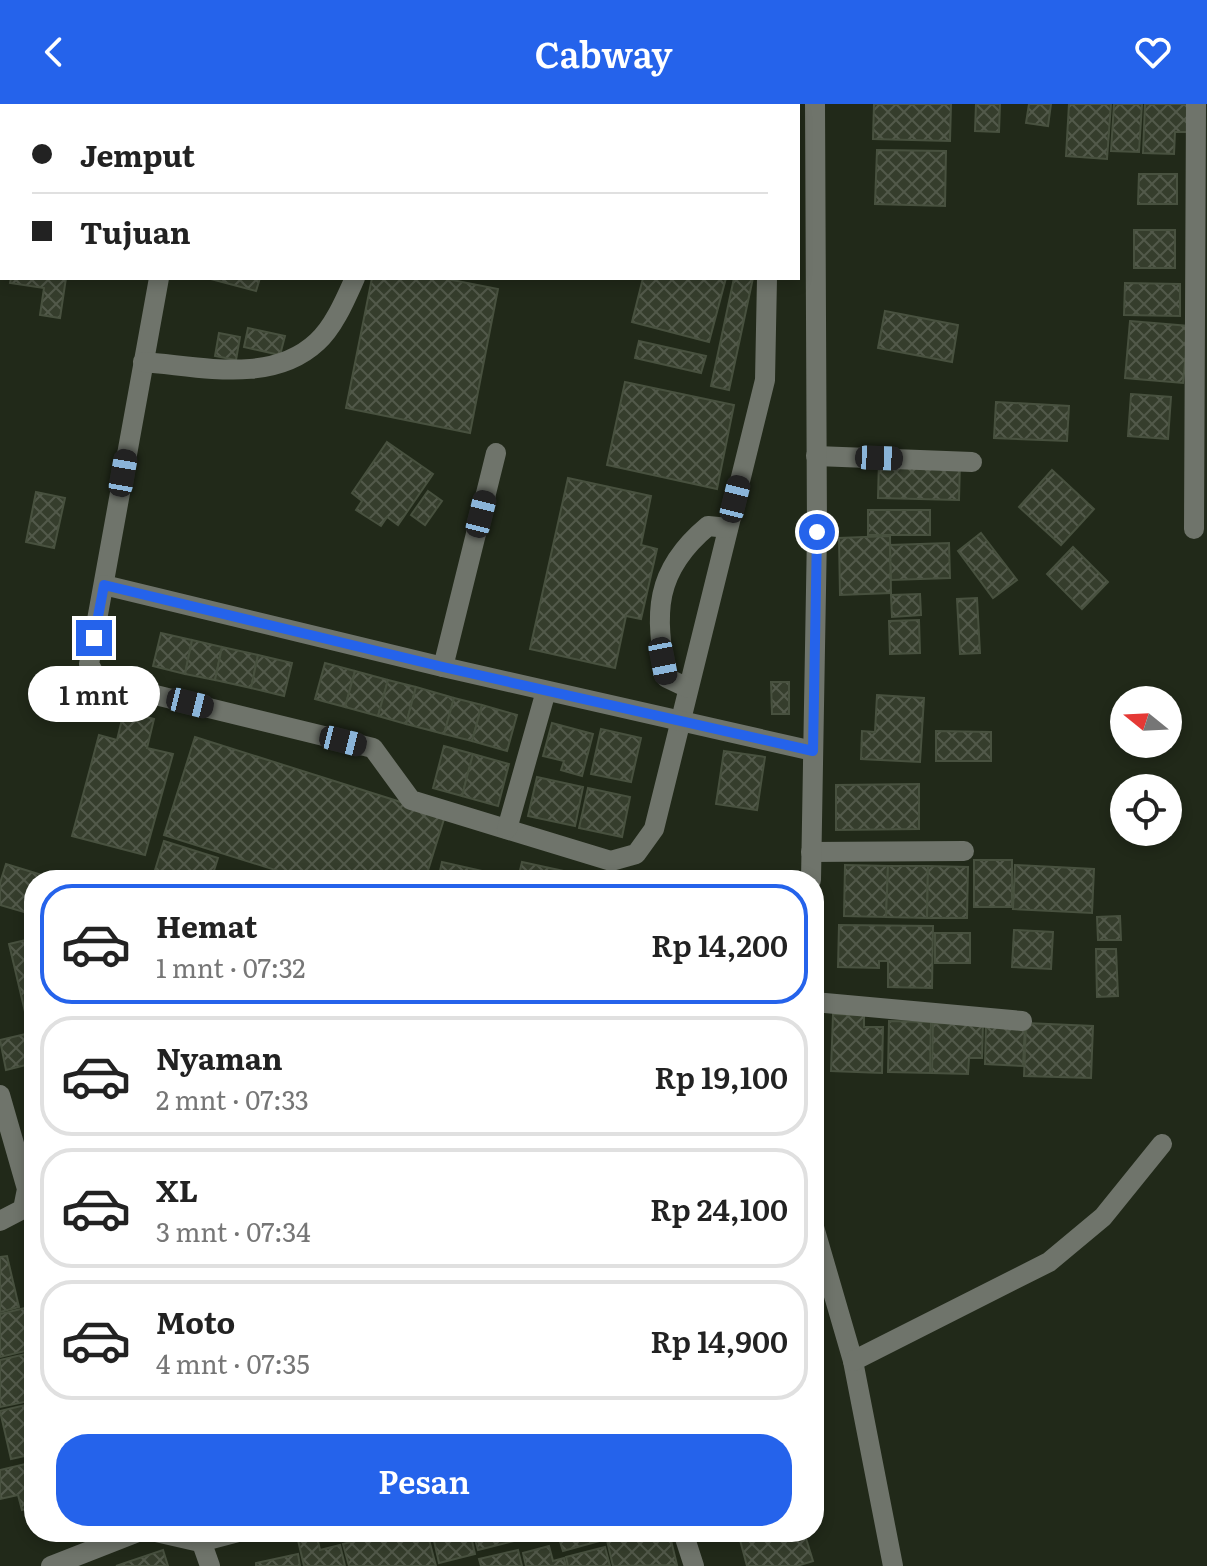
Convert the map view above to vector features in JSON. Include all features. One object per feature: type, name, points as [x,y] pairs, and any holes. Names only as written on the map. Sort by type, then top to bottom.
[{"type":"street","points":[[811,870],[816,456],[815,104]]},
{"type":"street","points":[[1194,529],[1196,104]]},
{"type":"street","points":[[159,280],[89,664],[98,681],[373,748],[411,800],[611,861],[636,854],[654,829],[765,380],[767,280]]},
{"type":"street","points":[[143,362],[254,370],[284,362],[318,342],[354,280]]},
{"type":"street","points":[[443,667],[496,453]]},
{"type":"street","points":[[816,456],[972,462]]},
{"type":"street","points":[[688,688],[667,678],[658,608],[667,575],[683,547],[708,526],[728,528]]},
{"type":"street","points":[[104,585],[443,667],[813,751]]},
{"type":"street","points":[[507,829],[546,691]]},
{"type":"street","points":[[811,852],[964,851]]},
{"type":"street","points":[[824,1003],[1022,1021]]},
{"type":"street","points":[[0,1096],[24,1179]]},
{"type":"street","points":[[853,1361],[1049,1262],[1103,1217],[1162,1144]]},
{"type":"street","points":[[0,1221],[23,1209],[24,1204]]},
{"type":"street","points":[[824,1261],[853,1361],[893,1566]]},
{"type":"street","points":[[51,1566],[112,1542]]},
{"type":"street","points":[[201,1542],[210,1566]]},
{"type":"street","points":[[686,1542],[694,1566]]},
{"type":"building","points":[[874,104],[951,104],[950,141],[873,139]]},
{"type":"building","points":[[976,104],[1000,104],[999,132],[975,131]]},
{"type":"building","points":[[1029,104],[1051,104],[1048,126],[1026,123]]},
{"type":"building","points":[[1069,104],[1111,104],[1107,159],[1066,156]]},
{"type":"building","points":[[1114,104],[1142,104],[1139,152],[1111,151]]},
{"type":"building","points":[[1145,104],[1192,104],[1191,132],[1175,132],[1174,154],[1143,153]]},
{"type":"building","points":[[877,150],[946,151],[945,206],[875,204]]},
{"type":"building","points":[[1139,174],[1177,174],[1177,204],[1138,204]]},
{"type":"building","points":[[1134,230],[1175,230],[1175,268],[1134,268]]},
{"type":"building","points":[[11,280],[66,280],[60,318],[40,315],[44,288],[10,283]]},
{"type":"building","points":[[215,280],[259,280],[256,291]]},
{"type":"building","points":[[372,280],[452,280],[498,289],[470,433],[346,408]]},
{"type":"building","points":[[642,280],[725,280],[709,342],[632,322]]},
{"type":"building","points":[[734,280],[753,280],[729,390],[711,386]]},
{"type":"building","points":[[1125,283],[1180,284],[1180,316],[1124,315]]},
{"type":"building","points":[[885,311],[958,325],[952,362],[878,348]]},
{"type":"building","points":[[1130,321],[1189,326],[1183,383],[1125,378]]},
{"type":"building","points":[[248,328],[285,336],[280,355],[244,347]]},
{"type":"building","points":[[219,333],[240,337],[236,360],[215,356]]},
{"type":"building","points":[[639,341],[706,356],[701,373],[635,358]]},
{"type":"building","points":[[625,382],[734,405],[717,489],[607,465]]},
{"type":"building","points":[[1131,394],[1171,397],[1168,439],[1128,436]]},
{"type":"building","points":[[996,402],[1069,406],[1067,441],[994,438]]},
{"type":"building","points":[[387,442],[433,474],[398,525],[387,517],[381,526],[356,510],[362,501],[352,493]]},
{"type":"building","points":[[879,460],[960,462],[959,500],[878,498]]},
{"type":"building","points":[[1052,470],[1094,509],[1061,545],[1019,507]]},
{"type":"building","points":[[568,478],[651,496],[641,545],[657,549],[641,619],[626,616],[615,668],[530,649]]},
{"type":"building","points":[[428,491],[442,501],[425,525],[411,515]]},
{"type":"building","points":[[36,492],[65,498],[54,548],[26,542]]},
{"type":"building","points":[[868,510],[930,510],[930,535],[868,535]]},
{"type":"building","points":[[981,533],[1017,580],[993,598],[958,551]]},
{"type":"building","points":[[890,536],[891,593],[840,595],[839,538]]},
{"type":"building","points":[[949,543],[950,578],[891,580],[890,545]]},
{"type":"building","points":[[1073,547],[1108,582],[1082,609],[1047,574]]},
{"type":"building","points":[[920,594],[921,615],[892,617],[891,595]]},
{"type":"building","points":[[977,598],[980,653],[960,654],[957,599]]},
{"type":"building","points":[[919,620],[920,653],[890,654],[889,621]]},
{"type":"building","points":[[161,633],[192,640],[185,674],[153,666]]},
{"type":"building","points":[[192,640],[222,647],[215,680],[185,674]]},
{"type":"building","points":[[222,647],[258,655],[251,688],[215,680]]},
{"type":"building","points":[[258,655],[292,663],[284,696],[251,688]]},
{"type":"building","points":[[325,663],[355,671],[345,707],[315,699]]},
{"type":"building","points":[[355,671],[388,680],[378,716],[345,707]]},
{"type":"building","points":[[388,680],[416,687],[406,724],[378,716]]},
{"type":"building","points":[[771,682],[789,682],[789,714],[772,714]]},
{"type":"building","points":[[416,687],[454,698],[444,734],[406,724]]},
{"type":"building","points":[[877,695],[924,698],[920,762],[861,759],[862,731],[875,732]]},
{"type":"building","points":[[454,698],[482,705],[472,741],[444,734]]},
{"type":"building","points":[[482,705],[517,715],[507,751],[472,741]]},
{"type":"building","points":[[124,711],[154,719],[147,748],[173,754],[145,855],[72,836],[99,735],[117,740]]},
{"type":"building","points":[[552,723],[593,734],[582,776],[561,770],[564,761],[543,756]]},
{"type":"building","points":[[601,729],[641,738],[631,782],[591,774]]},
{"type":"building","points":[[936,731],[991,732],[991,761],[936,761]]},
{"type":"building","points":[[195,737],[445,816],[428,870],[275,870],[164,835]]},
{"type":"building","points":[[444,746],[473,754],[462,796],[433,788]]},
{"type":"building","points":[[724,751],[765,757],[757,810],[716,804]]},
{"type":"building","points":[[473,754],[509,764],[498,806],[462,796]]},
{"type":"building","points":[[537,777],[583,787],[575,826],[528,816]]},
{"type":"building","points":[[919,784],[919,829],[836,830],[836,785]]},
{"type":"building","points":[[588,788],[630,797],[622,837],[579,828]]},
{"type":"building","points":[[164,841],[218,858],[214,870],[155,870]]},
{"type":"building","points":[[974,860],[1012,860],[1012,907],[974,907]]},
{"type":"building","points":[[442,862],[478,870],[440,870]]},
{"type":"building","points":[[522,862],[559,870],[520,870]]},
{"type":"building","points":[[6,864],[26,870],[24,912],[0,905],[0,883]]},
{"type":"building","points":[[845,865],[888,866],[886,917],[844,916]]},
{"type":"building","points":[[1015,865],[1094,869],[1092,913],[1013,909]]},
{"type":"building","points":[[888,866],[928,866],[927,918],[886,917]]},
{"type":"building","points":[[928,866],[968,867],[967,918],[927,918]]},
{"type":"building","points":[[1120,916],[1121,940],[1098,940],[1097,917]]},
{"type":"building","points":[[839,925],[933,926],[932,988],[888,987],[888,961],[879,961],[879,968],[838,967]]},
{"type":"building","points":[[1014,930],[1053,932],[1051,969],[1012,967]]},
{"type":"building","points":[[935,933],[970,933],[970,963],[935,963]]},
{"type":"building","points":[[24,940],[24,1008],[9,944]]},
{"type":"building","points":[[1096,949],[1116,949],[1118,996],[1097,997]]},
{"type":"building","points":[[833,1014],[864,1015],[864,1027],[883,1027],[882,1073],[831,1071]]},
{"type":"building","points":[[889,1021],[931,1022],[930,1073],[888,1072]]},
{"type":"building","points":[[933,1023],[983,1024],[982,1058],[969,1058],[968,1074],[932,1073]]},
{"type":"building","points":[[1026,1023],[1093,1026],[1091,1078],[1024,1076]]},
{"type":"building","points":[[986,1024],[1025,1025],[1023,1066],[985,1064]]},
{"type":"building","points":[[24,1034],[24,1066],[6,1070],[0,1040]]},
{"type":"building","points":[[7,1256],[19,1307],[0,1312],[0,1257]]},
{"type":"building","points":[[24,1308],[24,1351],[0,1357],[0,1314]]},
{"type":"building","points":[[24,1354],[24,1402],[0,1407],[0,1360]]},
{"type":"building","points":[[24,1405],[24,1456],[11,1459],[0,1411]]},
{"type":"building","points":[[24,1464],[24,1510],[18,1495],[0,1499],[0,1470]]},
{"type":"building","points":[[298,1542],[318,1542],[320,1550],[340,1545],[345,1566],[304,1566]]},
{"type":"building","points":[[430,1542],[436,1566],[349,1566],[343,1544]]},
{"type":"building","points":[[434,1542],[472,1542],[475,1554],[439,1563]]},
{"type":"building","points":[[476,1542],[510,1542],[478,1550]]},
{"type":"building","points":[[560,1542],[596,1542],[563,1551]]},
{"type":"building","points":[[607,1542],[671,1542],[677,1565],[613,1566]]},
{"type":"building","points":[[741,1542],[807,1542],[813,1561],[797,1566],[747,1566]]},
{"type":"building","points":[[549,1546],[553,1561],[564,1558],[566,1566],[526,1566],[523,1553]]},
{"type":"building","points":[[605,1547],[610,1566],[568,1566],[566,1557]]},
{"type":"building","points":[[163,1550],[168,1566],[116,1566]]},
{"type":"building","points":[[518,1550],[522,1566],[481,1566],[479,1559]]},
{"type":"building","points":[[298,1554],[300,1566],[256,1566],[256,1563]]},
{"type":"route","points":[[94,638],[104,585],[443,667],[813,751],[817,532]]}]
